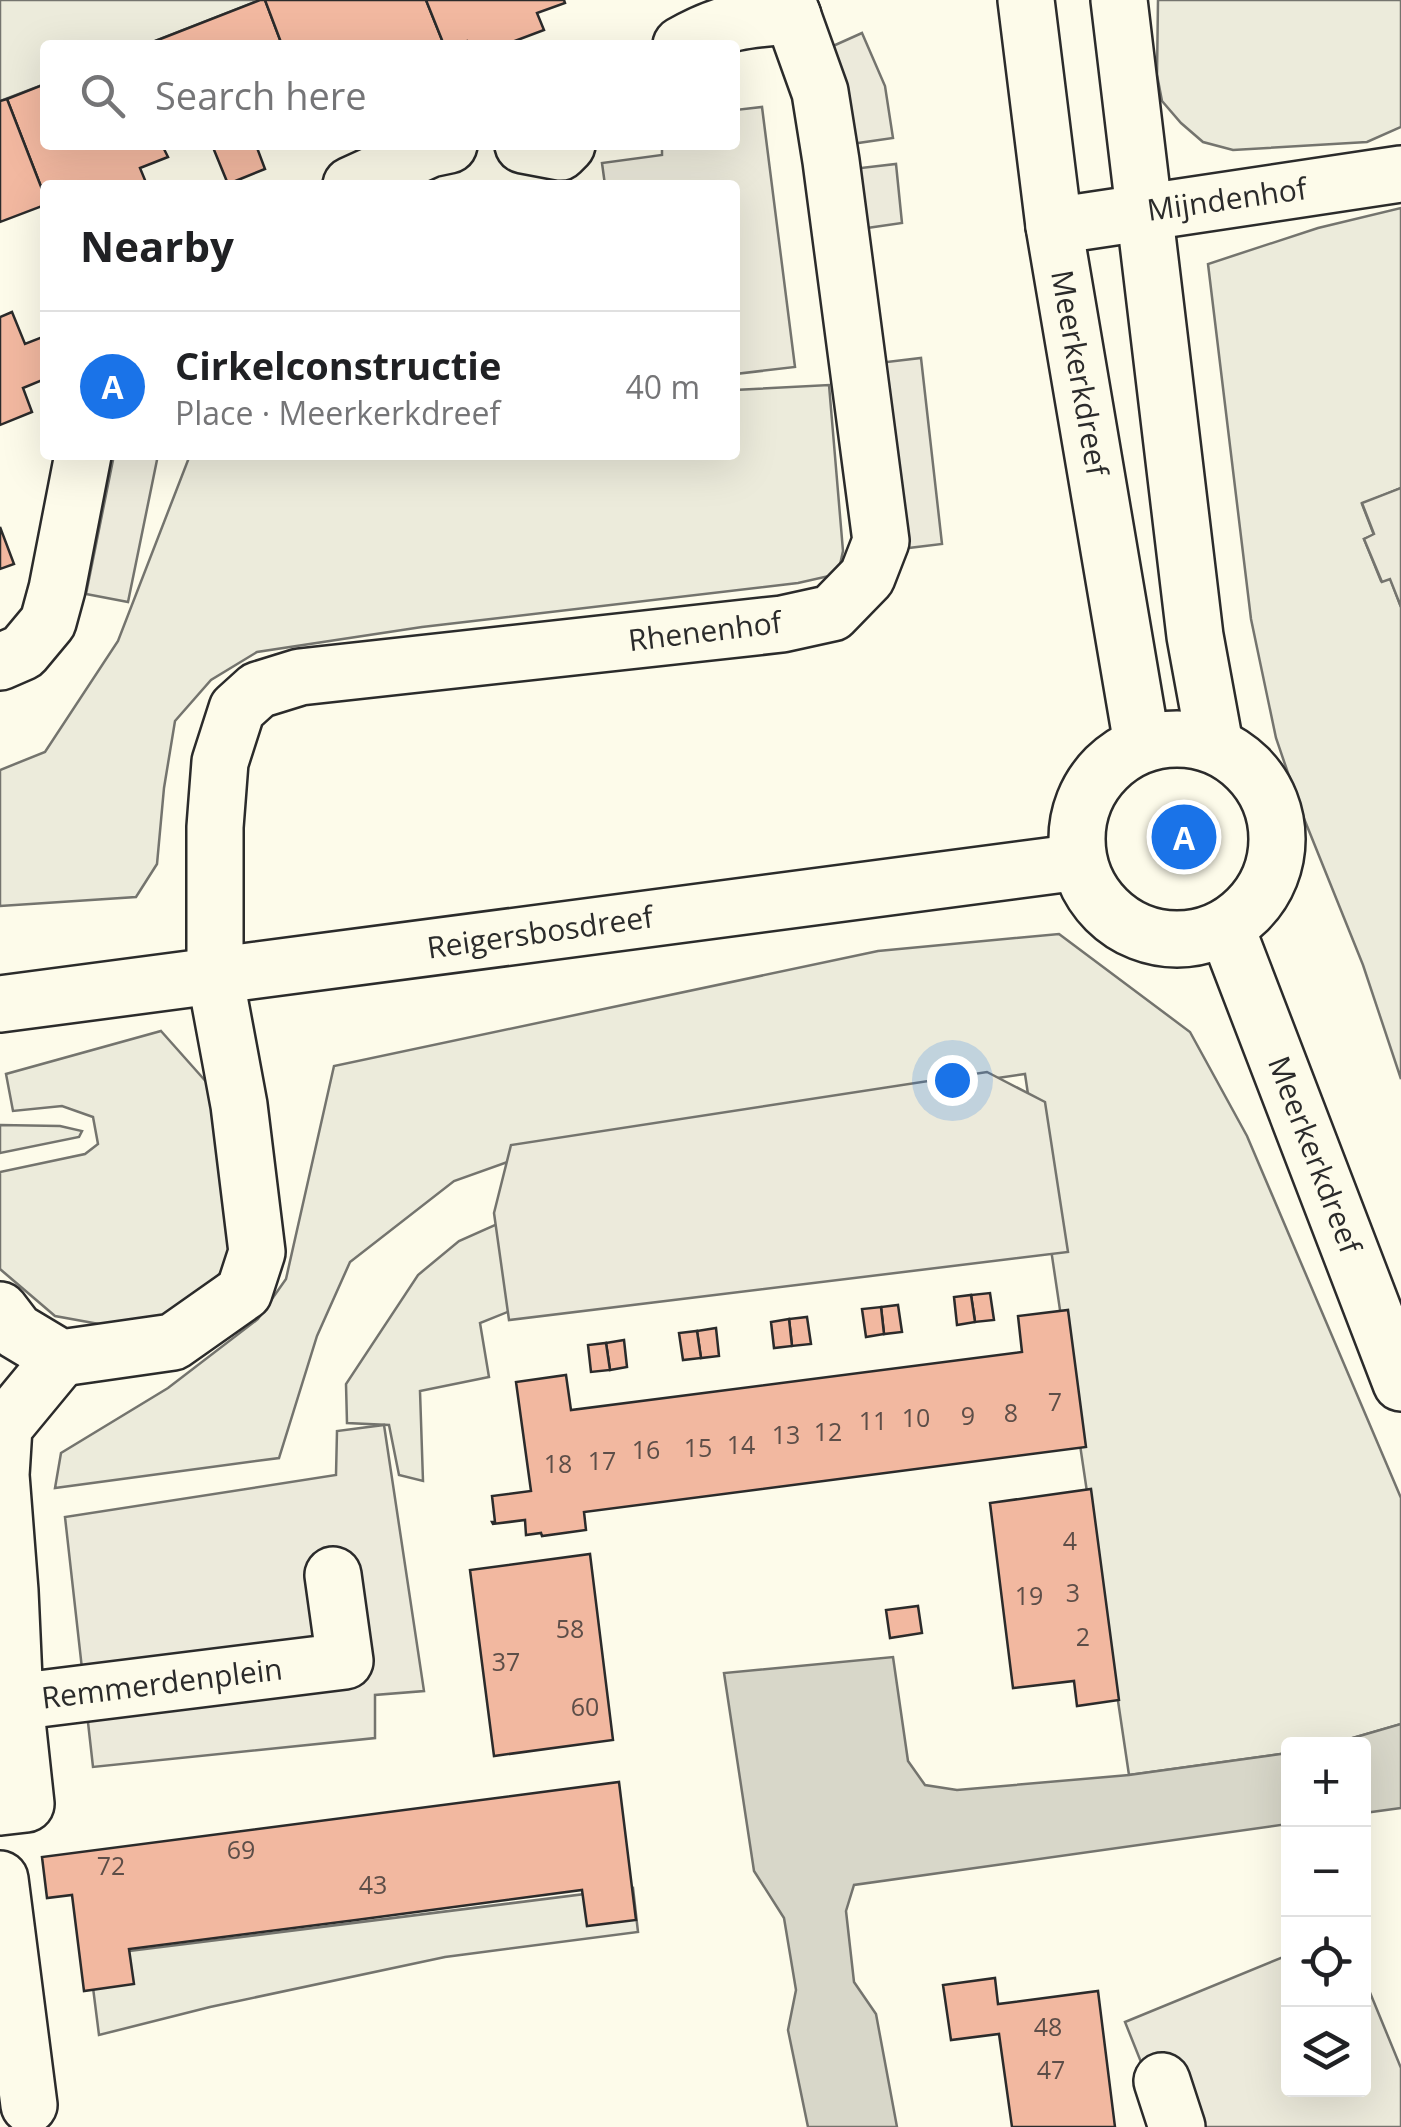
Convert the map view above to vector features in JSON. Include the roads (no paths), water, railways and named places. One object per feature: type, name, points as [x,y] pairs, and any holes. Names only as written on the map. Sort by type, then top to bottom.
[{"type":"street","name":"Meerkerkdreef","points":[[1026,0],[1054,226],[1142,744]]},
{"type":"street","points":[[1119,0],[1194,636],[1215,744]]},
{"type":"street","name":"Rhenenhof","points":[[215,976],[215,827],[220,762],[237,709],[258,690],[300,677],[782,624],[832,613],[867,577],[881,542],[820,92],[790,8],[704,32],[690,40]]},
{"type":"street","points":[[362,180],[428,150]]},
{"type":"street","name":"Mijndenhof","points":[[1054,226],[1401,174]]},
{"type":"street","points":[[0,662],[23,652],[48,622],[82,460]]},
{"type":"street","points":[[1178,737],[1215,744],[1247,765],[1270,796],[1279,832],[1273,870],[1255,904],[1226,928],[1191,940],[1153,937],[1120,922],[1093,896],[1079,862],[1078,825],[1088,790],[1111,762],[1142,744],[1178,737]]},
{"type":"street","name":"Reigersbosdreef","points":[[0,1004],[1079,862]]},
{"type":"street","name":"Meerkerkdreef","points":[[1226,928],[1401,1383]]},
{"type":"street","points":[[0,1310],[16,1331],[61,1358],[173,1342],[244,1292],[257,1252],[238,1104],[215,976]]},
{"type":"street","name":"Remmerdenplein","points":[[61,1358],[4,1427],[0,1475],[15,1702],[346,1661],[333,1575]]},
{"type":"street","points":[[0,1807],[26,1804],[15,1702]]},
{"type":"street","points":[[0,1879],[29,2105]]},
{"type":"place","name":"Cirkelconstructie","points":[[1184,837]]}]
